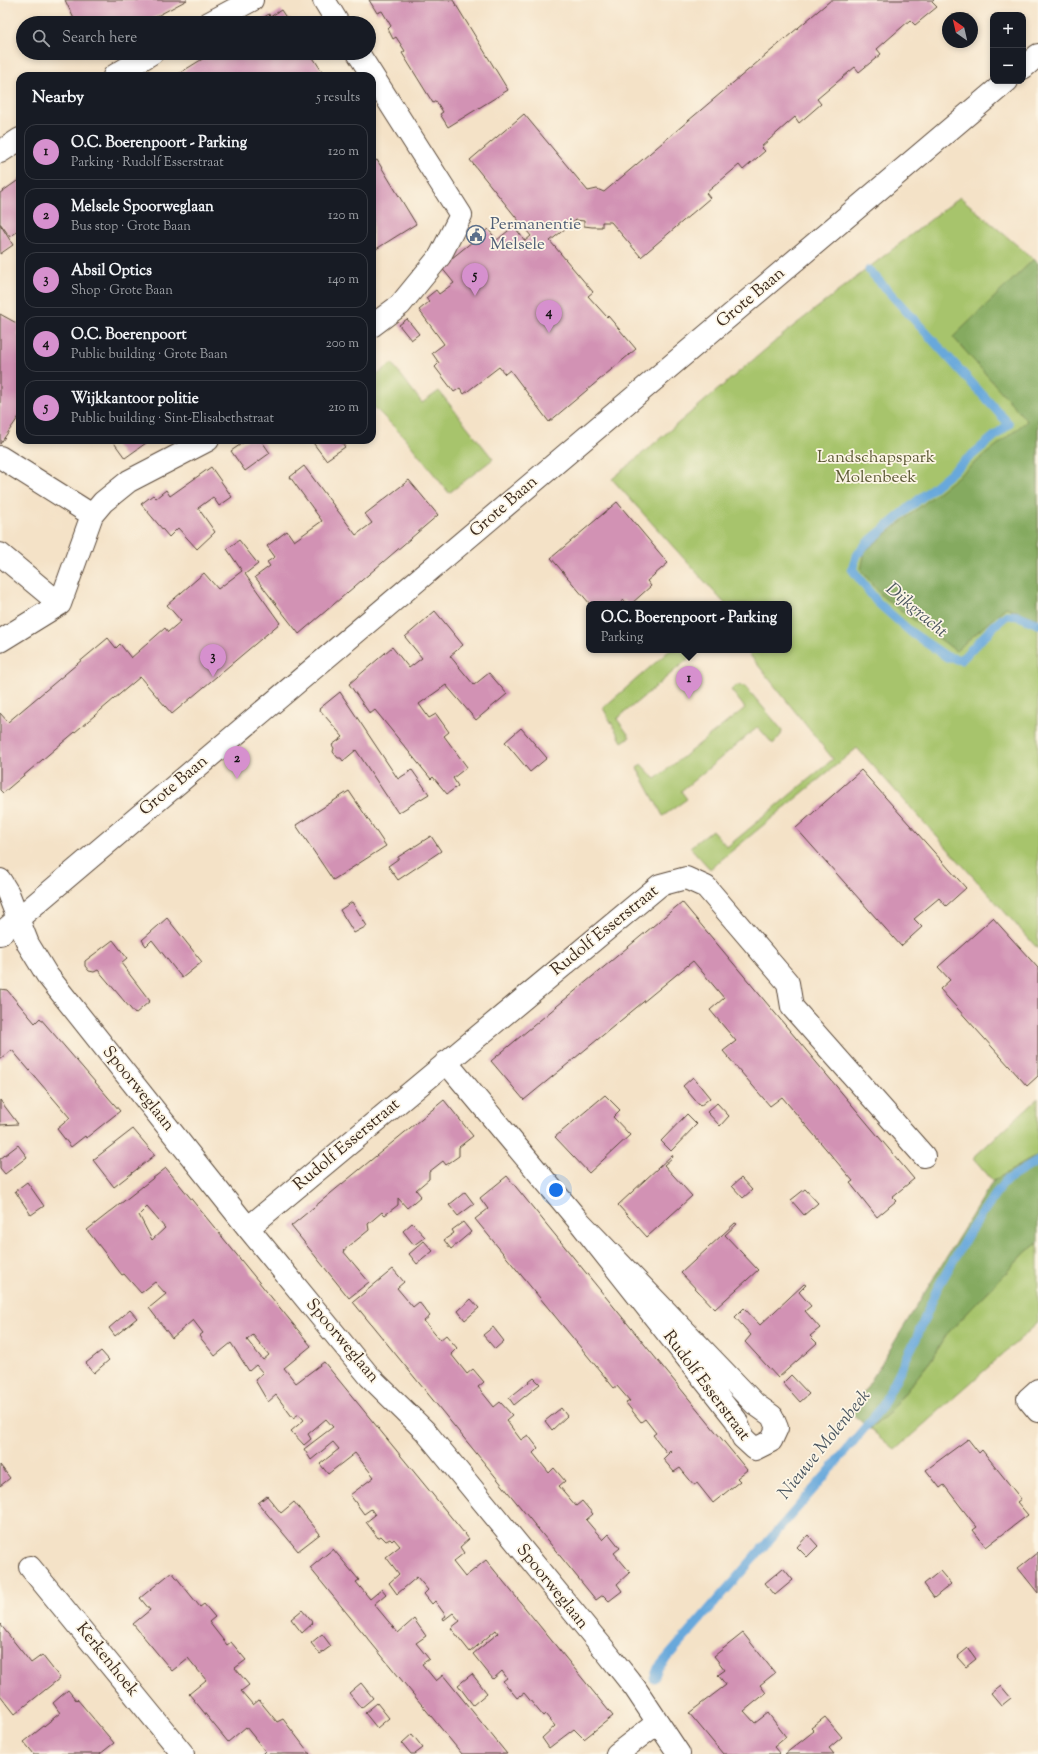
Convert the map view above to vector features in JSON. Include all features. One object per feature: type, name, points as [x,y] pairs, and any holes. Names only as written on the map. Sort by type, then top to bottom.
[{"type":"street","points":[[222,16],[252,0]]},
{"type":"street","points":[[324,0],[334,16]]},
{"type":"street","points":[[1026,65],[1038,55]]},
{"type":"street","points":[[121,72],[140,60]]},
{"type":"street","points":[[362,60],[370,72]]},
{"type":"street","points":[[376,81],[461,215],[440,256],[400,305],[376,323]]},
{"type":"street","name":"Grote Baan","points":[[0,934],[1003,84]]},
{"type":"street","points":[[0,152],[16,142]]},
{"type":"street","points":[[0,641],[60,604],[92,514],[103,502],[129,481],[200,444]]},
{"type":"street","points":[[0,457],[92,514]]},
{"type":"street","points":[[0,554],[60,604]]},
{"type":"street","name":"Rudolf Esserstraat","points":[[248,1228],[660,884],[686,878],[706,887],[788,983],[792,1007],[924,1156]]},
{"type":"street","name":"Spoorweglaan","points":[[0,880],[18,918],[28,944],[47,975],[248,1228],[370,1377],[425,1431],[608,1654],[635,1688],[679,1754]]},
{"type":"street","name":"Rudolf Esserstraat","points":[[446,1062],[577,1219],[736,1420],[743,1438],[755,1449],[771,1441],[777,1428],[772,1416],[755,1404],[577,1219]]},
{"type":"street","name":"Kerkenhoek","points":[[30,1566],[183,1754]]},
{"type":"street","points":[[617,1754],[657,1723]]},
{"type":"green space","name":"Landschapspark Molenbeek","points":[[960,197],[1038,263],[1038,949],[857,748],[710,869],[690,847],[712,830],[727,847],[833,759],[748,653],[792,653],[792,601],[722,601],[612,479],[791,328]]},
{"type":"green space","points":[[1034,259],[1038,263],[1038,619],[1006,607],[956,651],[883,597],[861,570],[865,551],[1027,421],[953,337]]},
{"type":"green space","points":[[392,363],[422,403],[439,391],[493,459],[449,493],[405,438],[376,409],[376,376]]},
{"type":"green space","points":[[667,653],[695,653],[617,719],[630,737],[622,742],[603,708]]},
{"type":"green space","points":[[737,685],[745,686],[782,730],[781,735],[773,744],[758,727],[681,791],[687,799],[663,816],[637,768],[641,764],[655,779],[745,708],[731,690]]},
{"type":"green space","points":[[1038,1098],[1038,1155],[993,1181],[973,1158]]},
{"type":"green space","points":[[1038,1155],[1038,1243],[1027,1251],[946,1335],[931,1360],[887,1415],[870,1429],[851,1413],[993,1181]]},
{"type":"green space","points":[[1038,1243],[1038,1323],[895,1450],[870,1429],[887,1415],[931,1360],[946,1335],[1027,1251]]},
{"type":"building","points":[[65,0],[187,0],[157,16],[73,16]]},
{"type":"building","points":[[369,0],[453,0],[508,90],[448,127],[440,114],[443,112],[436,101],[433,103],[402,53],[405,51],[396,37],[393,39],[388,29],[391,26],[382,11],[377,13]]},
{"type":"building","points":[[831,0],[934,0],[932,2],[937,7],[915,25],[910,20],[877,49],[881,54],[859,72],[855,67],[817,99],[821,104],[799,123],[795,117],[761,147],[765,151],[743,170],[739,165],[706,193],[710,198],[641,257],[611,222],[602,222],[602,227],[592,227],[584,226],[584,221],[576,220],[550,241],[593,292],[588,296],[607,317],[608,316],[636,349],[549,422],[510,370],[505,374],[499,367],[464,394],[460,388],[454,392],[435,367],[439,363],[432,353],[444,344],[419,310],[429,302],[426,298],[436,290],[439,294],[454,283],[441,267],[488,229],[497,240],[514,226],[525,241],[531,236],[470,160],[524,114],[588,191],[597,189],[604,192]]},
{"type":"building","points":[[281,10],[285,16],[272,16]]},
{"type":"building","points":[[201,60],[315,60],[322,72],[181,72]]},
{"type":"building","points":[[376,160],[377,160],[416,224],[376,249]]},
{"type":"building","points":[[16,182],[16,232],[10,237],[0,223],[0,193]]},
{"type":"building","points":[[0,224],[13,245],[0,254]]},
{"type":"building","points":[[0,314],[16,323],[16,421],[0,444]]},
{"type":"building","points":[[407,319],[419,334],[411,340],[399,325]]},
{"type":"building","points":[[115,444],[145,444],[125,458]]},
{"type":"building","points":[[241,444],[264,444],[270,453],[245,471],[231,451]]},
{"type":"building","points":[[314,444],[343,444],[345,447],[326,460]]},
{"type":"building","points":[[304,466],[356,535],[372,523],[365,514],[409,480],[438,515],[299,634],[255,577],[270,566],[267,562],[275,557],[267,546],[287,531],[294,541],[322,521],[290,477]]},
{"type":"building","points":[[211,467],[232,497],[219,506],[213,497],[198,508],[215,532],[197,549],[178,528],[169,537],[141,504],[153,495],[156,498],[166,490],[170,496]]},
{"type":"building","points":[[617,502],[668,563],[647,581],[651,586],[634,601],[587,601],[551,558]]},
{"type":"building","points":[[239,540],[258,564],[245,574],[280,623],[172,714],[140,677],[3,793],[0,790],[0,713],[8,722],[108,638],[116,648],[120,644],[131,658],[165,628],[168,632],[181,621],[167,605],[204,573],[218,589],[242,571],[227,549]]},
{"type":"building","points":[[435,611],[463,645],[450,656],[474,685],[489,673],[507,694],[476,720],[446,685],[419,704],[429,718],[436,714],[449,732],[444,736],[467,767],[453,778],[458,786],[447,794],[433,777],[431,779],[375,710],[370,714],[349,684],[392,647],[409,668],[422,658],[405,637]]},
{"type":"building","points":[[340,692],[398,779],[412,770],[429,794],[398,813],[356,750],[343,761],[341,758],[338,758],[333,752],[334,748],[332,745],[343,737],[319,709]]},
{"type":"building","points":[[521,728],[547,758],[530,772],[505,742]]},
{"type":"building","points":[[861,770],[966,888],[946,906],[939,898],[914,919],[922,927],[901,946],[796,828]]},
{"type":"building","points":[[349,791],[386,846],[333,880],[296,825]]},
{"type":"building","points":[[431,836],[441,851],[398,880],[388,866],[398,859],[398,857]]},
{"type":"building","points":[[352,902],[367,926],[354,933],[340,910]]},
{"type":"building","points":[[682,902],[914,1179],[892,1197],[896,1201],[877,1217],[850,1183],[853,1181],[782,1097],[770,1106],[723,1051],[736,1041],[710,1010],[724,998],[693,961],[524,1100],[491,1061]]},
{"type":"building","points":[[167,918],[202,962],[182,978],[152,940],[146,946],[142,940]]},
{"type":"building","points":[[993,918],[1038,968],[1038,1076],[1027,1086],[940,989],[950,980],[938,967]]},
{"type":"building","points":[[113,940],[127,958],[121,963],[150,1001],[135,1014],[98,970],[94,972],[89,971],[85,966],[85,961]]},
{"type":"building","points":[[0,989],[7,990],[35,1023],[40,1018],[120,1111],[86,1138],[85,1136],[71,1147],[57,1129],[70,1118],[12,1050],[0,1060]]},
{"type":"building","points":[[693,1077],[710,1098],[700,1106],[683,1086]]},
{"type":"building","points":[[605,1095],[620,1110],[613,1117],[630,1135],[589,1173],[555,1137]]},
{"type":"building","points":[[0,1100],[18,1124],[0,1125]]},
{"type":"building","points":[[444,1100],[473,1136],[459,1147],[459,1156],[446,1165],[443,1161],[429,1172],[429,1179],[416,1190],[421,1196],[407,1208],[398,1198],[398,1205],[385,1215],[382,1212],[368,1224],[369,1230],[343,1251],[369,1282],[349,1298],[291,1226]]},
{"type":"building","points":[[717,1103],[729,1116],[720,1126],[707,1112]]},
{"type":"building","points":[[687,1114],[697,1124],[671,1151],[661,1141]]},
{"type":"building","points":[[133,1129],[155,1155],[114,1187],[93,1160]]},
{"type":"building","points":[[18,1145],[27,1157],[5,1174],[0,1168],[0,1159]]},
{"type":"building","points":[[672,1155],[673,1157],[664,1165],[692,1196],[647,1237],[618,1205]]},
{"type":"building","points":[[166,1168],[311,1346],[284,1368],[296,1383],[324,1362],[469,1539],[460,1547],[464,1553],[453,1562],[465,1577],[486,1560],[613,1716],[584,1739],[574,1729],[549,1748],[542,1738],[555,1726],[545,1714],[543,1716],[524,1693],[517,1698],[503,1681],[507,1678],[502,1671],[493,1679],[473,1654],[498,1633],[496,1630],[470,1652],[451,1628],[460,1621],[453,1613],[444,1620],[443,1618],[446,1616],[435,1601],[432,1604],[424,1594],[428,1590],[417,1577],[397,1594],[389,1583],[399,1574],[386,1557],[400,1546],[394,1539],[392,1541],[390,1539],[386,1541],[381,1536],[378,1538],[366,1522],[375,1515],[371,1509],[364,1514],[350,1495],[374,1477],[355,1453],[328,1474],[320,1464],[339,1449],[333,1442],[311,1460],[304,1449],[333,1427],[326,1419],[308,1434],[311,1439],[304,1445],[291,1431],[304,1420],[299,1414],[293,1418],[276,1395],[268,1402],[255,1380],[263,1373],[256,1365],[249,1371],[231,1343],[215,1356],[199,1336],[203,1333],[193,1320],[172,1338],[149,1308],[166,1294],[155,1282],[141,1293],[124,1274],[122,1275],[87,1230]],"holes":[[[147,1207],[165,1228],[152,1240],[139,1215]],[[253,1335],[269,1355],[263,1360],[247,1340]]]},
{"type":"building","points":[[507,1176],[747,1470],[737,1478],[740,1481],[713,1503],[697,1483],[694,1485],[680,1468],[674,1472],[663,1459],[671,1451],[670,1450],[667,1453],[653,1435],[656,1433],[645,1419],[641,1422],[626,1403],[630,1401],[617,1386],[614,1388],[475,1219],[488,1209],[480,1198]]},
{"type":"building","points":[[741,1178],[752,1190],[743,1198],[732,1186]]},
{"type":"building","points":[[27,1182],[44,1206],[31,1215],[15,1191]]},
{"type":"building","points":[[805,1189],[818,1203],[804,1215],[791,1200]]},
{"type":"building","points":[[465,1192],[474,1204],[458,1216],[449,1205]]},
{"type":"building","points":[[463,1222],[471,1232],[451,1249],[444,1240],[454,1233],[452,1230]]},
{"type":"building","points":[[412,1223],[425,1237],[414,1245],[403,1231]]},
{"type":"building","points":[[735,1223],[737,1224],[725,1235],[758,1270],[715,1309],[681,1273]]},
{"type":"building","points":[[424,1241],[433,1251],[417,1264],[409,1254]]},
{"type":"building","points":[[393,1269],[404,1282],[397,1288],[413,1307],[419,1302],[430,1316],[424,1321],[440,1340],[446,1335],[457,1348],[451,1354],[467,1374],[473,1369],[484,1382],[478,1387],[494,1407],[500,1402],[512,1415],[506,1420],[521,1440],[528,1435],[538,1448],[533,1453],[549,1473],[554,1468],[565,1481],[559,1486],[576,1506],[582,1501],[593,1514],[586,1520],[603,1540],[609,1534],[620,1548],[614,1553],[630,1572],[617,1584],[622,1591],[609,1601],[603,1595],[596,1600],[353,1302]]},
{"type":"building","points":[[804,1284],[806,1285],[799,1292],[811,1306],[805,1311],[820,1328],[810,1336],[817,1343],[778,1378],[745,1342],[751,1335],[735,1317],[744,1308],[760,1325]]},
{"type":"building","points":[[471,1299],[479,1308],[465,1320],[458,1311]]},
{"type":"building","points":[[130,1310],[137,1318],[115,1336],[109,1328]]},
{"type":"building","points":[[493,1327],[504,1341],[495,1349],[483,1335]]},
{"type":"building","points":[[101,1351],[109,1360],[94,1373],[86,1363]]},
{"type":"building","points":[[791,1375],[809,1394],[800,1402],[783,1383]]},
{"type":"building","points":[[534,1378],[540,1384],[514,1405],[509,1398]]},
{"type":"building","points":[[561,1408],[567,1416],[552,1430],[545,1421]]},
{"type":"building","points":[[968,1439],[979,1453],[982,1450],[1021,1499],[1017,1502],[1028,1515],[986,1547],[973,1530],[977,1527],[944,1485],[940,1488],[926,1470]]},
{"type":"building","points":[[0,1465],[10,1478],[0,1486]]},
{"type":"building","points":[[267,1496],[281,1513],[294,1502],[320,1534],[298,1551],[258,1503]]},
{"type":"building","points":[[808,1535],[818,1546],[807,1557],[797,1547]]},
{"type":"building","points":[[333,1549],[359,1580],[356,1582],[370,1599],[382,1589],[386,1594],[374,1604],[398,1633],[414,1619],[426,1636],[416,1643],[429,1659],[422,1664],[436,1681],[443,1675],[507,1754],[462,1754],[310,1568]]},
{"type":"building","points":[[1038,1552],[1038,1593],[1018,1568]]},
{"type":"building","points":[[783,1568],[793,1580],[775,1595],[765,1583]]},
{"type":"building","points":[[940,1571],[951,1584],[934,1598],[924,1584]]},
{"type":"building","points":[[172,1572],[200,1607],[204,1604],[215,1617],[209,1622],[227,1645],[231,1642],[246,1660],[235,1668],[249,1685],[241,1691],[253,1705],[259,1700],[277,1722],[283,1719],[310,1754],[262,1754],[265,1751],[246,1727],[228,1742],[189,1694],[206,1680],[188,1658],[172,1671],[133,1624],[150,1610],[140,1598]]},
{"type":"building","points":[[302,1610],[313,1623],[302,1633],[291,1619]]},
{"type":"building","points":[[0,1624],[31,1663],[42,1655],[60,1678],[15,1714],[0,1695]]},
{"type":"building","points":[[743,1633],[775,1673],[760,1685],[766,1693],[744,1711],[755,1723],[768,1713],[786,1737],[774,1747],[780,1754],[723,1754],[689,1713],[726,1685],[718,1675],[725,1670],[714,1656]]},
{"type":"building","points":[[322,1634],[331,1646],[320,1654],[311,1643]]},
{"type":"building","points":[[968,1648],[976,1659],[966,1667],[957,1657]]},
{"type":"building","points":[[472,1674],[487,1693],[473,1705],[458,1685]]},
{"type":"building","points":[[361,1683],[373,1698],[361,1708],[349,1693]]},
{"type":"building","points":[[1001,1686],[1011,1698],[1001,1706],[991,1694]]},
{"type":"building","points":[[68,1690],[114,1743],[100,1754],[34,1754],[24,1742],[60,1713],[53,1703]]},
{"type":"building","points":[[377,1703],[389,1718],[377,1728],[365,1713]]},
{"type":"building","points":[[825,1717],[842,1737],[829,1748],[834,1754],[785,1754],[814,1731],[811,1728]]},
{"type":"building","points":[[412,1734],[423,1748],[415,1754],[411,1754],[402,1743]]},
{"type":"waterway","name":"Dijkgracht","points":[[869,270],[1009,424],[866,544],[857,555],[852,569],[877,602],[912,633],[947,657],[961,660],[995,625],[1007,615],[1019,616],[1038,624]]},
{"type":"waterway","name":"Nieuwe Molenbeek","points":[[654,1678],[658,1668],[825,1476],[881,1408],[916,1339],[937,1289],[970,1231],[1005,1181],[1038,1161]]},
{"type":"place","name":"Permanentie Melsele","points":[[476,235]]},
{"type":"place","name":"Wijkkantoor politie","points":[[475,296]]},
{"type":"place","name":"O.C. Boerenpoort","points":[[549,333]]},
{"type":"place","name":"Absil Optics","points":[[213,677]]},
{"type":"place","name":"O.C. Boerenpoort - Parking","points":[[689,699]]},
{"type":"place","name":"Melsele Spoorweglaan","points":[[237,779]]}]
